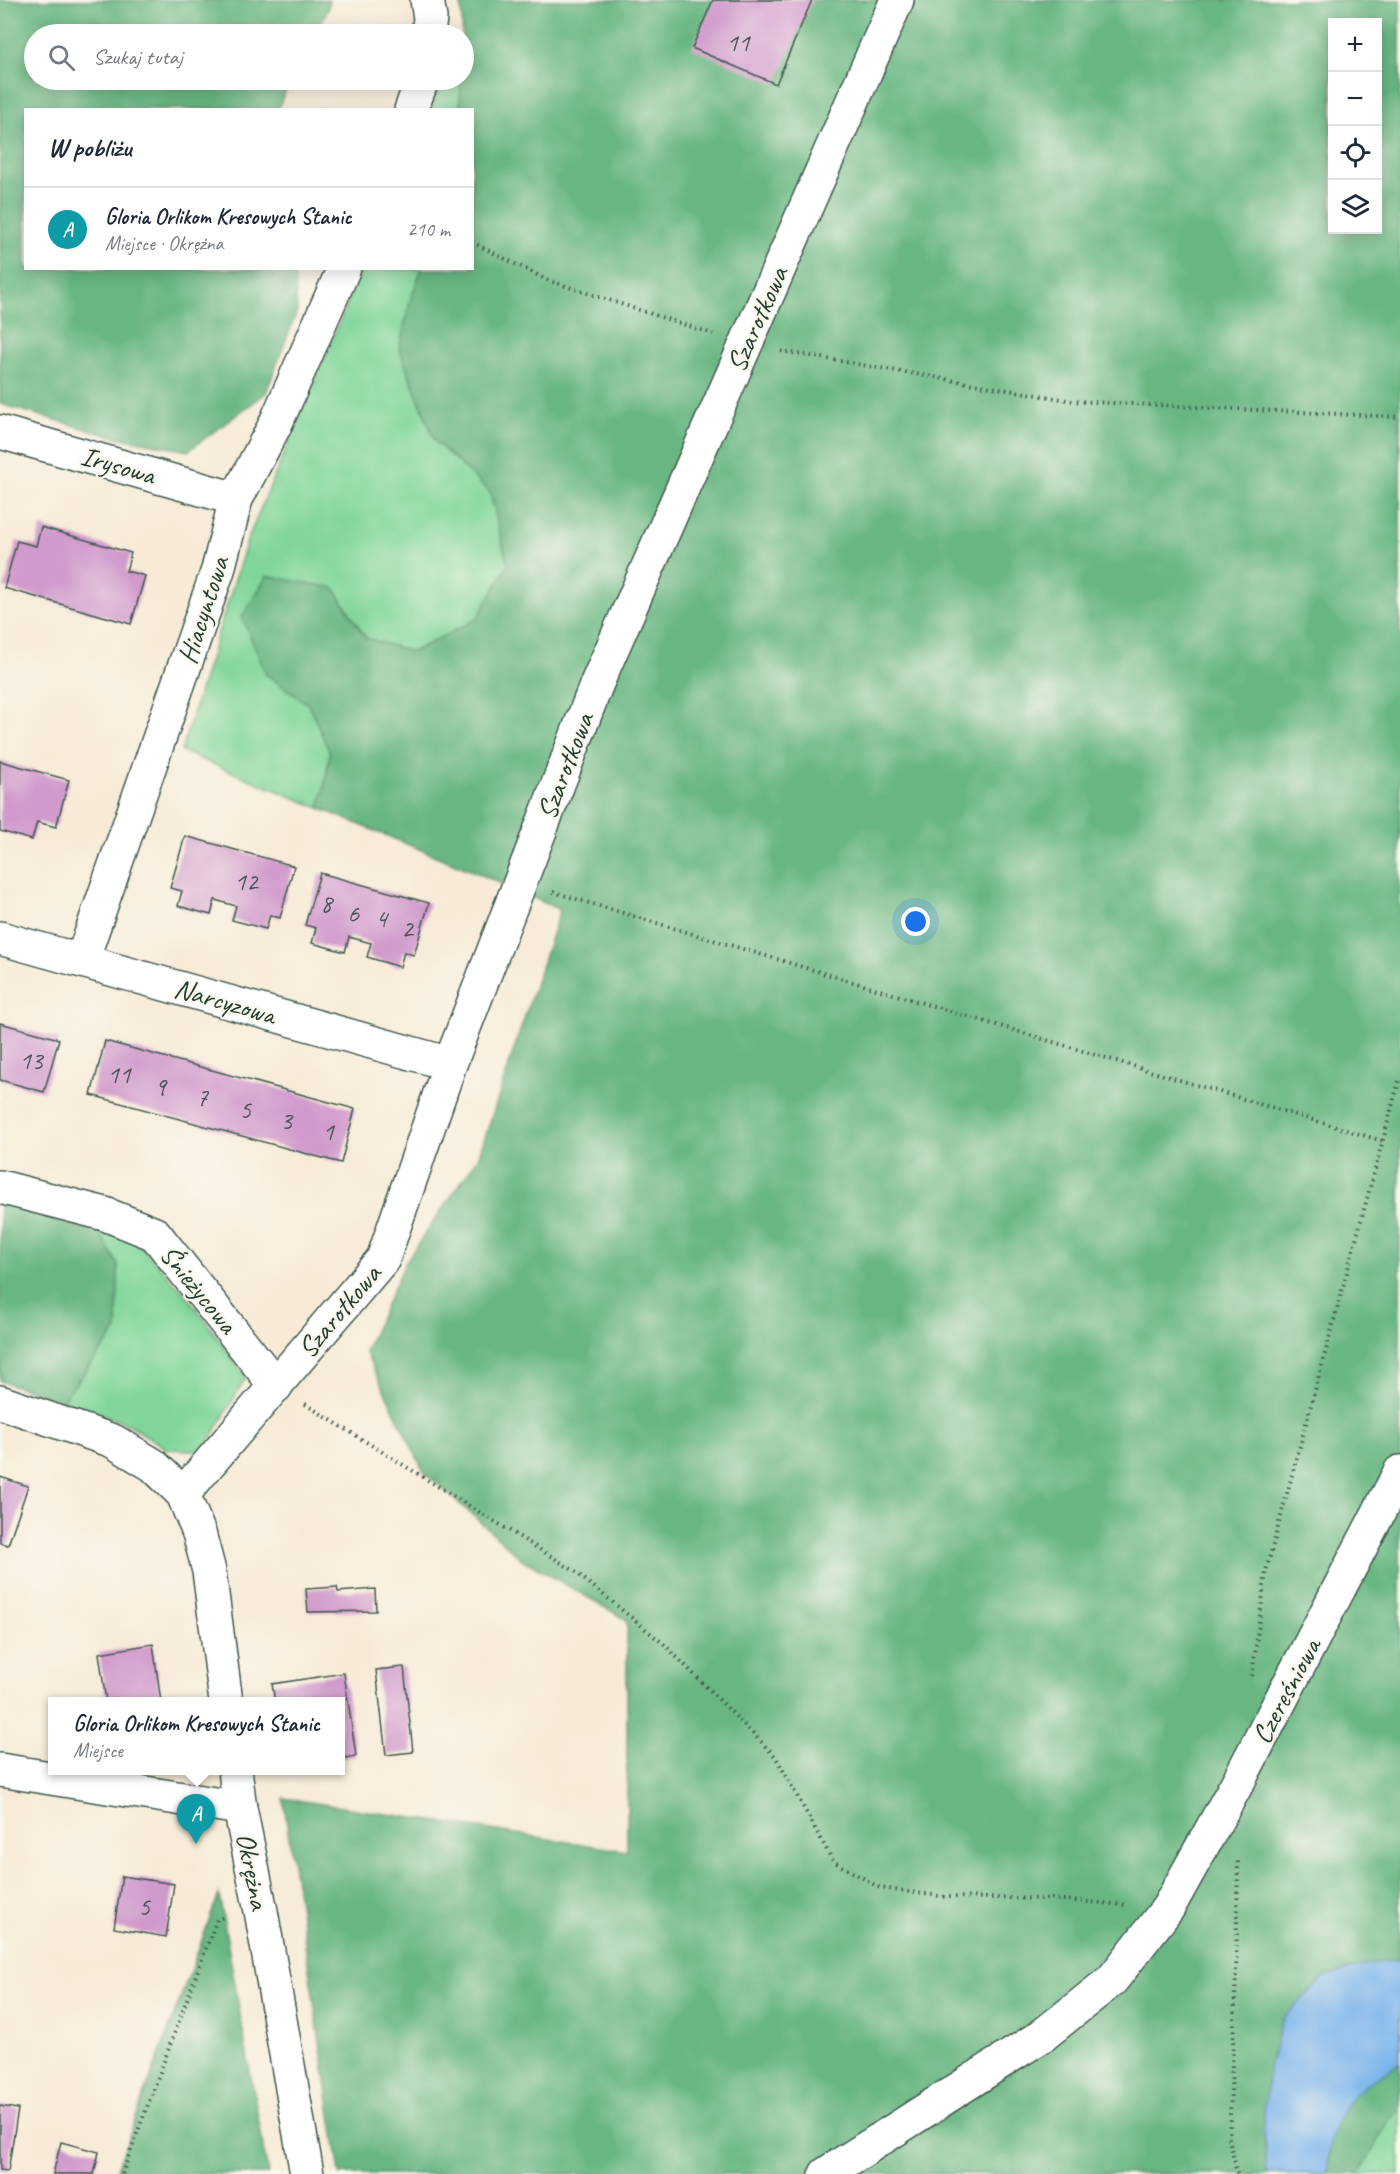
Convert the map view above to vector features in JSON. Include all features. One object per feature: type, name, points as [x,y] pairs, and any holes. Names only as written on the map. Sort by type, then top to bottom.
[{"type":"street","points":[[427,0],[429,24]]},
{"type":"street","name":"Szarotkowa","points":[[183,1494],[383,1259],[450,1064],[597,683],[897,0]]},
{"type":"street","points":[[412,108],[419,90]]},
{"type":"street","name":"Hiacyntowa","points":[[82,960],[218,570],[236,499],[275,425],[343,270]]},
{"type":"street","name":"Irysowa","points":[[0,432],[236,499]]},
{"type":"street","name":"Narcyzowa","points":[[0,938],[450,1064]]},
{"type":"street","name":"Śnieżycowa","points":[[0,1187],[105,1214],[155,1234],[276,1386]]},
{"type":"street","points":[[0,1402],[113,1441],[153,1465],[183,1494],[200,1533],[209,1571],[225,1697]]},
{"type":"street","name":"Czereśniowa","points":[[826,2174],[1043,2035],[1112,1980],[1168,1908],[1239,1780],[1400,1472]]},
{"type":"street","name":"Okrężna","points":[[0,1770],[240,1808],[261,1911],[307,2174]]},
{"type":"street","points":[[237,1775],[240,1808]]},
{"type":"path","points":[[474,243],[547,280],[746,345],[1073,401],[1400,417]]},
{"type":"path","points":[[520,882],[1383,1141]]},
{"type":"path","points":[[1251,1687],[1266,1571],[1400,1077]]},
{"type":"path","points":[[276,1386],[573,1570],[665,1645],[775,1756],[833,1861],[870,1883],[880,1888],[947,1897],[1051,1899],[1168,1908]]},
{"type":"path","points":[[1237,2174],[1229,2138],[1236,1974],[1238,1849]]},
{"type":"path","points":[[122,2174],[217,1919],[261,1911]]},
{"type":"green space","points":[[0,0],[329,0],[328,9],[320,24],[24,24],[24,90],[286,90],[278,108],[24,108],[24,270],[294,270],[297,311],[266,393],[188,451],[110,436],[0,404]]},
{"type":"green space","points":[[461,0],[1400,0],[1400,2108],[1390,2118],[1359,2174],[340,2174],[283,1798],[627,1851],[627,1620],[523,1560],[424,1472],[365,1351],[406,1261],[478,1158],[560,910],[482,875],[319,808],[330,753],[309,705],[266,674],[242,617],[267,576],[334,588],[366,638],[413,652],[477,619],[508,565],[490,492],[435,441],[399,348],[411,298],[422,270],[474,270],[474,108],[460,108],[461,90],[474,90],[474,24],[462,24]]},
{"type":"green space","points":[[439,90],[461,90],[460,108],[430,108]]},
{"type":"green space","points":[[362,270],[422,270],[411,298],[399,349],[435,441],[490,492],[508,565],[478,619],[412,652],[366,638],[334,588],[266,674],[309,705],[330,753],[319,808],[181,751],[247,541]]},
{"type":"green space","points":[[0,1205],[98,1230],[118,1265],[117,1330],[62,1401],[0,1381]]},
{"type":"green space","points":[[98,1230],[132,1237],[191,1301],[246,1377],[204,1451],[167,1449],[128,1424],[62,1401],[117,1330],[118,1265]]},
{"type":"green space","points":[[219,1894],[268,2174],[115,2174]]},
{"type":"green space","points":[[1400,2108],[1400,2174],[1359,2174],[1390,2118]]},
{"type":"water","points":[[1400,1960],[1400,2064],[1364,2086],[1347,2104],[1332,2138],[1328,2174],[1267,2174],[1263,2124],[1269,2067],[1283,2018],[1325,1977],[1368,1964]]},
{"type":"building","points":[[713,0],[812,0],[776,84],[692,48]]},
{"type":"building","points":[[41,527],[131,553],[126,571],[145,576],[131,624],[4,588],[17,541],[36,546]]},
{"type":"building","points":[[0,761],[69,780],[56,827],[37,822],[32,840],[0,831]]},
{"type":"building","points":[[185,836],[294,866],[280,918],[270,915],[266,929],[232,920],[236,906],[215,900],[211,915],[178,906],[182,891],[170,888]]},
{"type":"building","points":[[320,873],[429,903],[414,955],[404,952],[400,967],[367,957],[371,943],[349,937],[345,952],[312,943],[316,928],[305,925]]},
{"type":"building","points":[[0,1023],[59,1039],[44,1092],[0,1080]]},
{"type":"building","points":[[105,1041],[355,1109],[341,1163],[91,1095]]},
{"type":"building","points":[[0,1477],[28,1486],[8,1545],[0,1543]]},
{"type":"building","points":[[337,1587],[338,1592],[375,1589],[376,1611],[308,1612],[306,1589]]},
{"type":"building","points":[[153,1644],[160,1697],[105,1697],[99,1653]]},
{"type":"building","points":[[404,1667],[413,1752],[386,1755],[376,1670]]},
{"type":"building","points":[[344,1673],[356,1756],[345,1758],[345,1697],[274,1697],[272,1684]]},
{"type":"building","points":[[122,1876],[174,1884],[166,1937],[114,1928]]},
{"type":"building","points":[[0,2106],[18,2109],[8,2171],[0,2170]]},
{"type":"building","points":[[61,2142],[99,2152],[94,2174],[53,2174]]},
{"type":"place","name":"Gloria Orlikom Kresowych Stanic","points":[[196,1844]]}]
